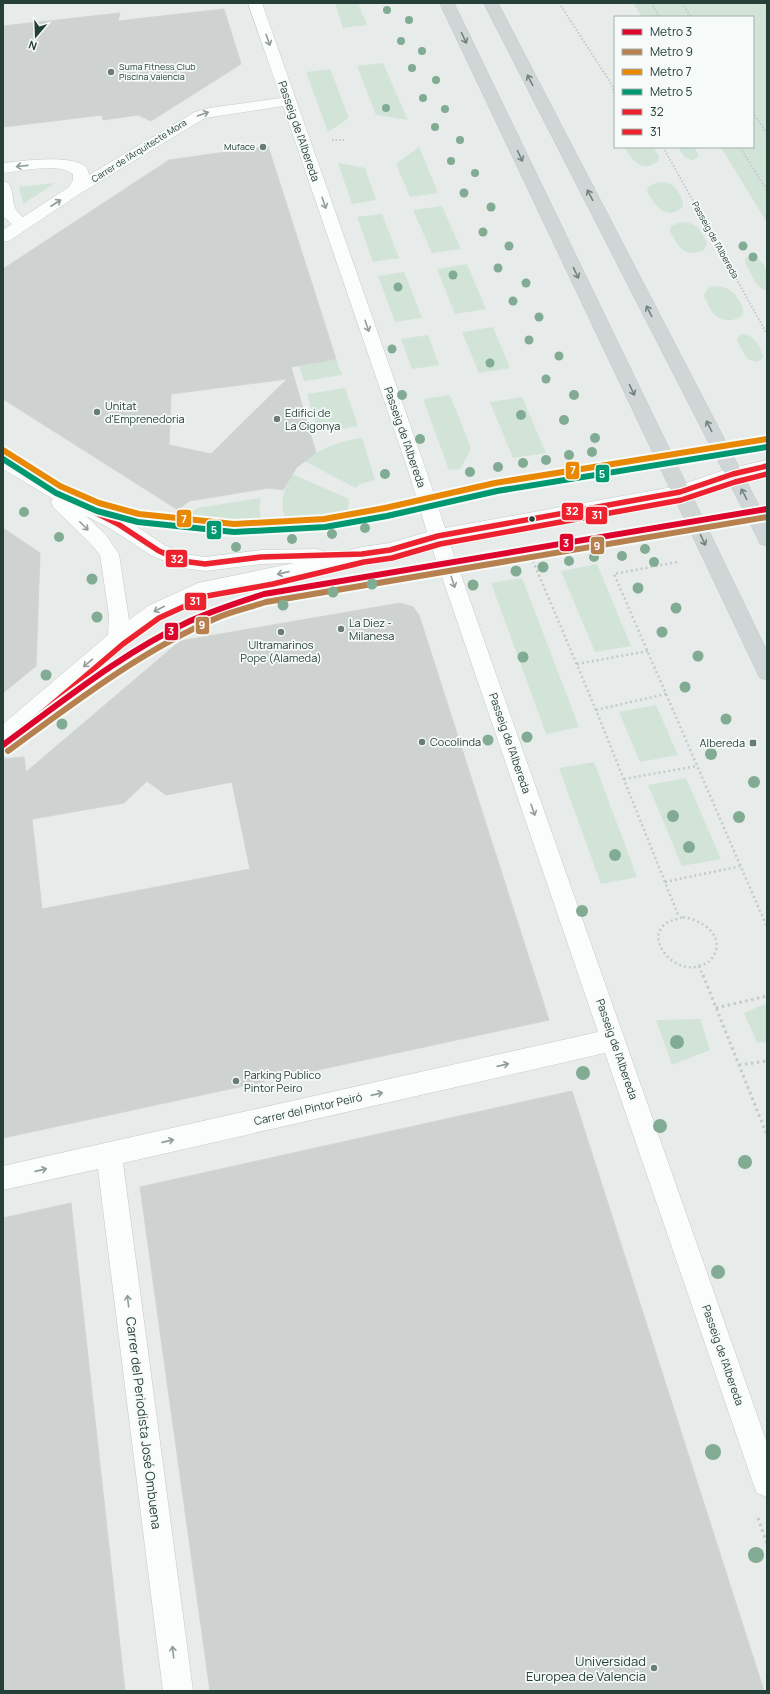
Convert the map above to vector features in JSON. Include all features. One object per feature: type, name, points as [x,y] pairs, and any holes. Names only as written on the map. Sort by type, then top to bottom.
[{"type":"main road","points":[[447,3],[767,672]]},
{"type":"main road","points":[[491,3],[767,539]]},
{"type":"street","name":"Passeig de l'Albereda","points":[[255,3],[418,473],[457,595],[767,1483]]},
{"type":"street","name":"Carrer de l'Arquitecte Mora","points":[[3,237],[76,190],[200,115],[209,112],[289,102]]},
{"type":"street","points":[[3,168],[56,162],[73,166],[80,172],[81,180],[76,190]]},
{"type":"street","points":[[3,186],[8,213],[23,224]]},
{"type":"street","points":[[3,460],[47,488],[118,524],[159,551],[182,561],[205,564],[261,557],[362,554]]},
{"type":"street","points":[[3,736],[118,638],[155,610],[206,588],[272,576],[362,554],[390,550],[438,536],[680,492],[733,474],[767,466]]},
{"type":"street","points":[[47,488],[99,540],[109,554],[119,615],[118,638]]},
{"type":"street","name":"Carrer del Pintor Peiró","points":[[3,1178],[613,1040]]},
{"type":"street","name":"Carrer del Periodista José Ombuena","points":[[109,1155],[178,1691]]},
{"type":"path","points":[[559,3],[612,85],[614,92]]},
{"type":"path","points":[[651,3],[659,16]]},
{"type":"path","points":[[682,3],[690,16]]},
{"type":"path","points":[[754,114],[767,134]]},
{"type":"path","name":"Passeig de l'Albereda","points":[[664,148],[767,334]]},
{"type":"path","points":[[741,148],[767,191]]},
{"type":"path","points":[[617,535],[653,531],[700,534]]},
{"type":"path","points":[[533,561],[596,710],[679,917]]},
{"type":"path","points":[[677,562],[614,574],[767,927]]},
{"type":"path","points":[[577,664],[648,651]]},
{"type":"path","points":[[596,710],[666,694]]},
{"type":"path","points":[[624,779],[697,766]]},
{"type":"path","points":[[665,882],[741,866]]},
{"type":"path","points":[[679,917],[693,918],[702,922],[709,928],[714,935],[716,944],[715,952],[705,965],[699,966],[687,968],[677,965],[665,956],[659,945],[658,936],[661,928],[666,923],[679,917]]},
{"type":"path","points":[[699,966],[767,1136]]},
{"type":"path","points":[[716,1008],[767,996]]},
{"type":"path","points":[[739,1065],[767,1061]]},
{"type":"green space","points":[[335,3],[358,3],[367,25],[343,28]]},
{"type":"green space","points":[[633,3],[767,3],[767,223],[722,148],[754,148],[754,16],[641,16]]},
{"type":"green space","points":[[383,63],[408,120],[376,115],[357,66]]},
{"type":"green space","points":[[330,69],[349,118],[328,132],[306,72]]},
{"type":"green space","points":[[419,147],[438,193],[410,197],[396,164]]},
{"type":"green space","points":[[625,148],[654,148],[659,156],[658,161],[652,165],[642,166],[634,161]]},
{"type":"green space","points":[[679,148],[695,148],[699,156],[693,160],[687,159]]},
{"type":"green space","points":[[338,163],[365,168],[376,200],[352,204]]},
{"type":"green space","points":[[658,182],[671,184],[678,191],[683,207],[671,213],[661,210],[653,202],[647,191],[649,186]]},
{"type":"green space","points":[[55,183],[23,204],[19,187]]},
{"type":"green space","points":[[442,206],[461,249],[432,253],[413,210]]},
{"type":"green space","points":[[382,214],[399,258],[373,262],[357,217]]},
{"type":"green space","points":[[681,222],[695,225],[700,230],[707,243],[704,250],[691,253],[682,250],[670,231],[671,226]]},
{"type":"green space","points":[[753,256],[762,262],[766,270],[767,291],[759,287],[745,263],[746,258]]},
{"type":"green space","points":[[467,264],[486,309],[455,314],[437,269]]},
{"type":"green space","points":[[404,272],[422,318],[395,322],[378,276]]},
{"type":"green space","points":[[715,286],[728,289],[734,293],[743,308],[743,313],[741,316],[734,320],[725,320],[713,313],[704,296],[708,289]]},
{"type":"green space","points":[[493,327],[510,368],[479,373],[462,332]]},
{"type":"green space","points":[[742,334],[750,336],[758,345],[764,357],[758,362],[747,359],[737,341],[739,336]]},
{"type":"green space","points":[[428,335],[439,365],[412,369],[401,339]]},
{"type":"green space","points":[[336,359],[342,375],[304,381],[299,366]]},
{"type":"green space","points":[[345,388],[358,426],[318,433],[307,394]]},
{"type":"green space","points":[[450,395],[470,446],[470,451],[460,469],[449,470],[423,399]]},
{"type":"green space","points":[[522,397],[546,453],[513,458],[490,402]]},
{"type":"green space","points":[[362,438],[375,480],[360,484],[356,488],[304,461],[317,452],[331,446]]},
{"type":"green space","points":[[292,474],[349,499],[348,512],[286,522],[282,503],[286,486]]},
{"type":"green space","points":[[259,498],[261,500],[259,508],[263,526],[218,533],[187,516],[197,508]]},
{"type":"green space","points":[[597,564],[631,646],[595,652],[561,571]]},
{"type":"green space","points":[[522,578],[579,727],[546,734],[491,583]]},
{"type":"green space","points":[[656,705],[678,755],[640,762],[619,712]]},
{"type":"green space","points":[[594,762],[637,877],[601,884],[559,768]]},
{"type":"green space","points":[[686,778],[721,859],[682,866],[648,785]]},
{"type":"green space","points":[[767,1003],[767,1042],[757,1043],[744,1013]]},
{"type":"green space","points":[[700,1019],[710,1050],[672,1065],[656,1020]]},
{"type":"building","name":"Suma Fitness Club Piscina Valencia","points":[[224,9],[241,64],[151,121],[138,115],[103,120],[102,115],[3,127],[3,26],[120,13],[118,21]]},
{"type":"building","points":[[268,146],[336,359],[291,367],[316,453],[297,467],[283,490],[269,488],[189,501],[178,510],[3,399],[3,269],[169,160]],"holes":[[[287,379],[211,454],[169,445],[171,394]]]},
{"type":"building","points":[[3,528],[40,553],[36,666],[3,693]]},
{"type":"building","points":[[400,603],[413,607],[419,615],[549,1020],[3,1138],[3,759],[24,757],[26,772],[180,641]],"holes":[[[147,781],[166,795],[232,782],[250,869],[42,909],[32,819],[124,803]]]},
{"type":"building","points":[[572,1091],[764,1691],[210,1691],[140,1187]]},
{"type":"building","points":[[71,1203],[125,1691],[3,1691],[3,1218]]},
{"type":"metro line","name":"7","points":[[3,450],[60,486],[99,503],[139,514],[234,524],[324,519],[385,508],[495,483],[767,439]]},
{"type":"metro line","name":"5","points":[[3,459],[56,493],[97,511],[138,522],[234,532],[325,527],[387,516],[497,491],[767,447]]},
{"type":"metro line","name":"3","points":[[3,745],[80,688],[133,653],[189,622],[218,609],[264,594],[767,509]]},
{"type":"metro line","name":"9","points":[[8,751],[110,678],[163,645],[220,617],[266,602],[767,517]]},
{"type":"transit line","name":"32","points":[[3,460],[47,488],[118,524],[159,551],[182,561],[205,564],[261,557],[362,554],[390,550],[438,536],[680,492],[733,474],[767,466]]},
{"type":"transit line","name":"31","points":[[8,742],[123,644],[159,618],[207,596],[273,584],[364,562],[392,558],[440,544],[681,500],[735,482],[767,474]]},
{"type":"place","name":"Suma Fitness Club Piscina Valencia","points":[[111,72]]},
{"type":"place","name":"Muface","points":[[263,147]]},
{"type":"place","name":"Unitat d'Emprenedoria","points":[[97,412]]},
{"type":"place","name":"Edifici de La Cigonya","points":[[277,419]]},
{"type":"place","name":"La Diez - Milanesa","points":[[341,629]]},
{"type":"place","name":"Ultramarinos Pope (Alameda)","points":[[281,632]]},
{"type":"place","name":"Cocolinda","points":[[422,742]]},
{"type":"place","name":"Albereda","points":[[753,743]]},
{"type":"place","name":"Parking Publico Pintor Peiro","points":[[236,1081]]},
{"type":"place","name":"Universidad Europea de Valencia","points":[[654,1668]]}]
